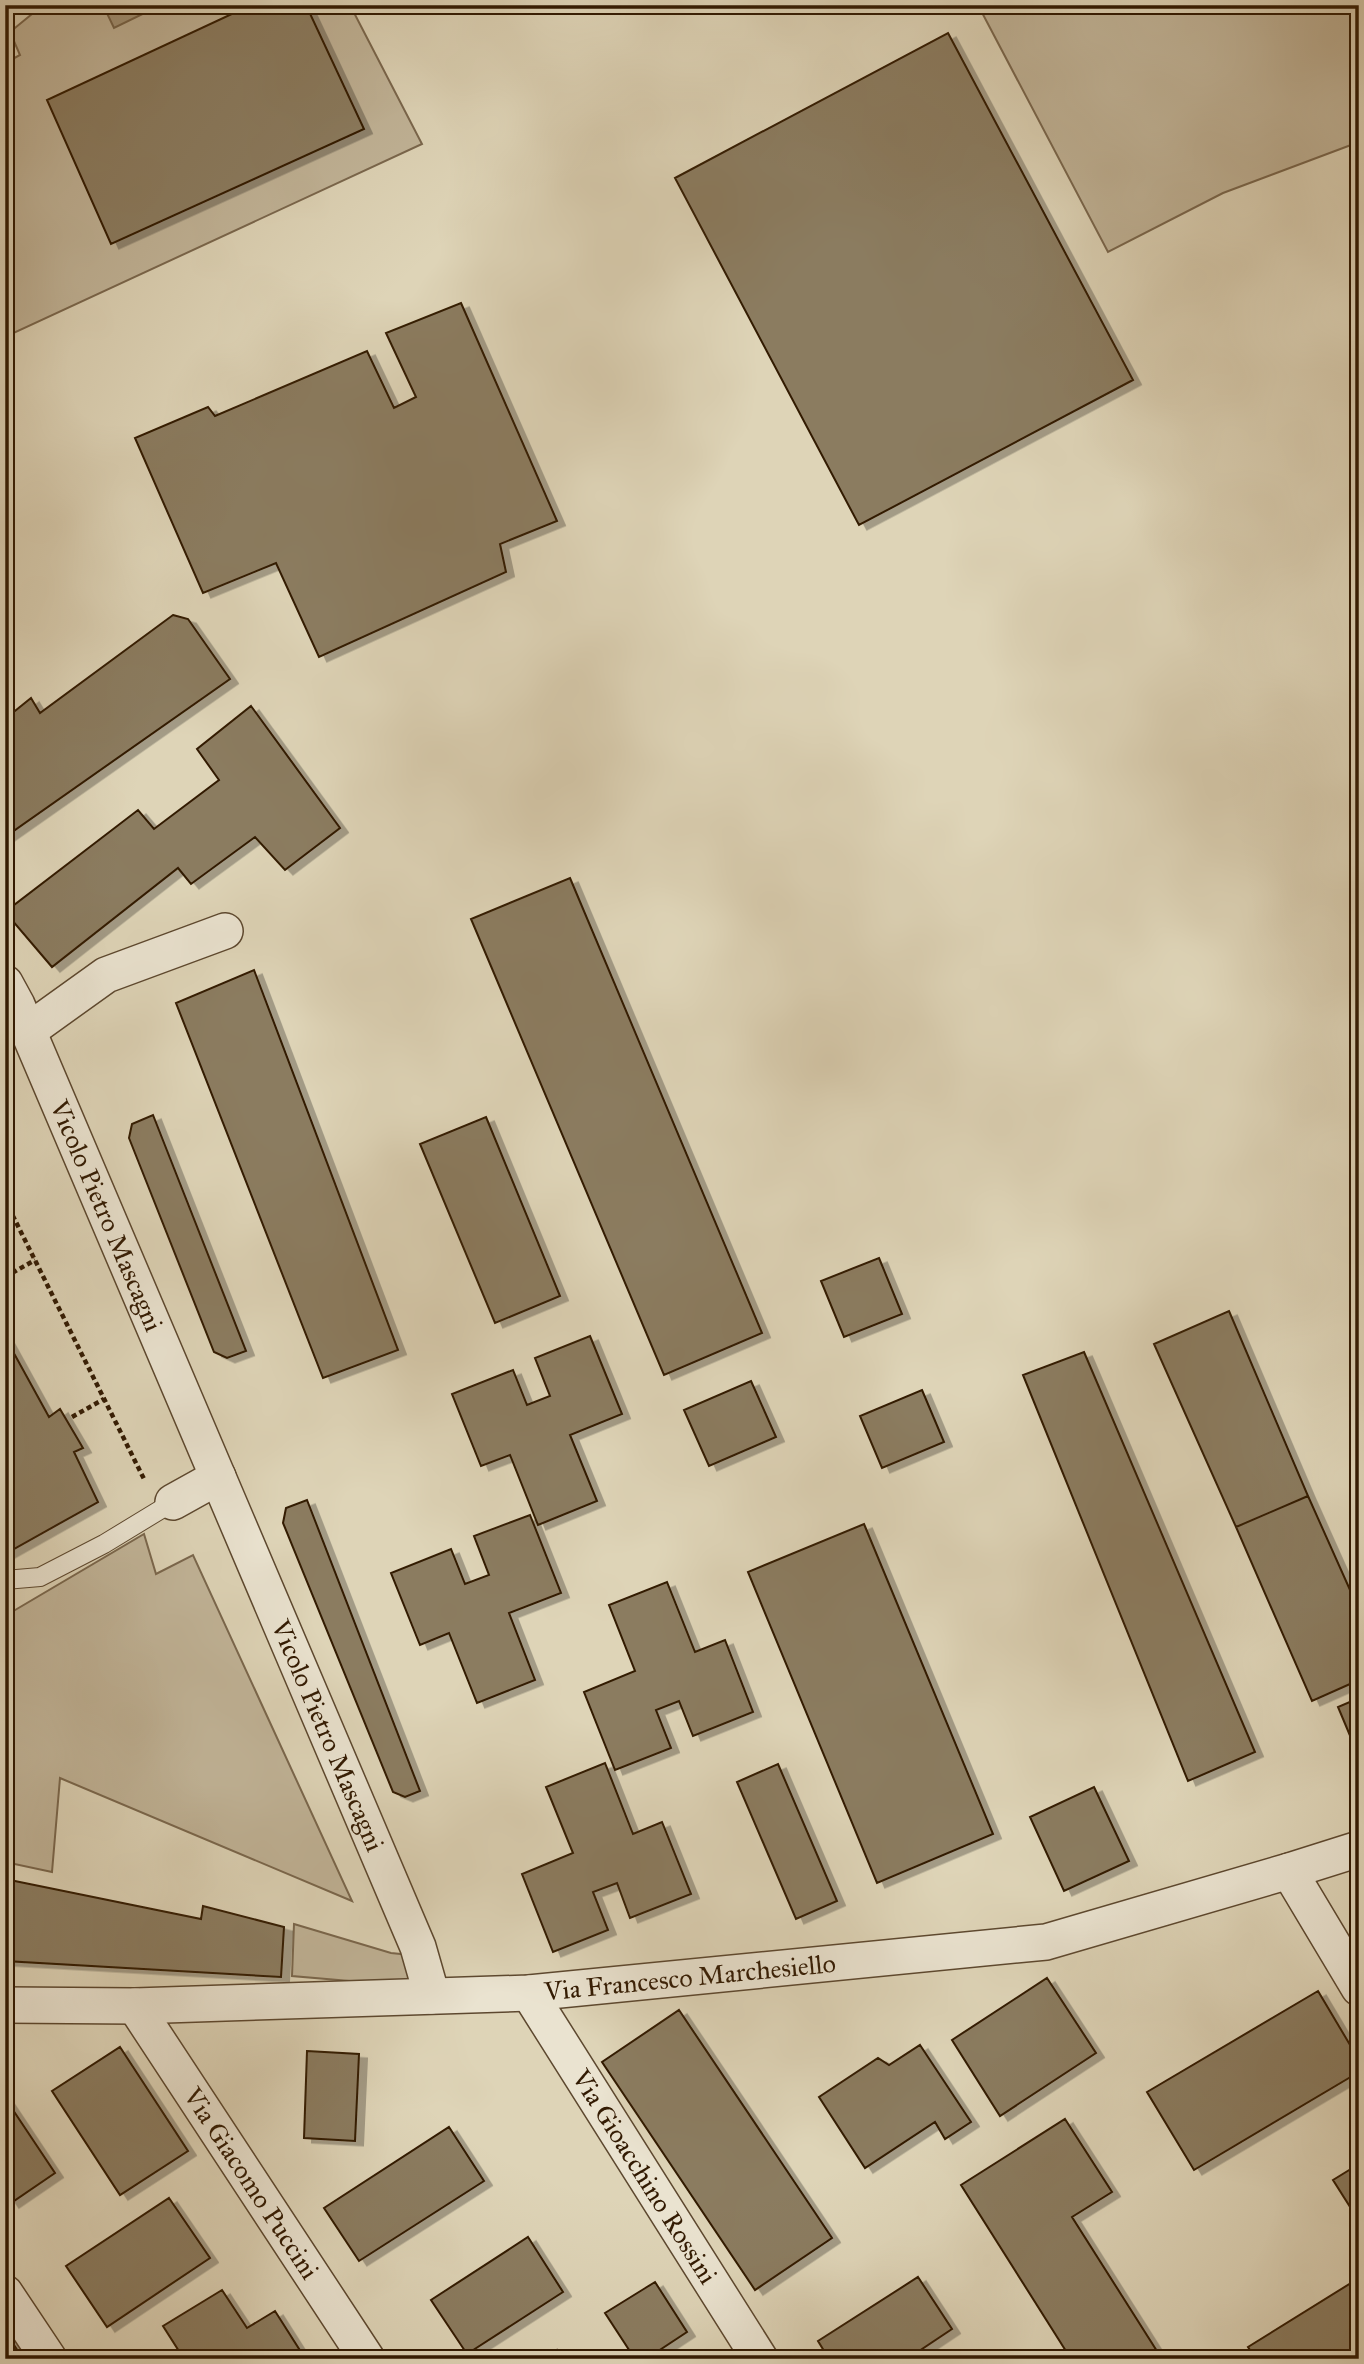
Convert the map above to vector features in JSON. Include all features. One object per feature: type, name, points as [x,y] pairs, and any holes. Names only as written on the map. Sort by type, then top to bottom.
[{"type":"street","points":[[28,1031],[106,975],[225,931]]},
{"type":"street","name":"Vicolo Pietro Mascagni","points":[[5,983],[28,1031],[418,1947],[432,1996]]},
{"type":"street","points":[[166,1506],[218,1477]]},
{"type":"street","name":"Via Francesco Marchesiello","points":[[5,2005],[135,2006],[529,1993],[1046,1942],[1359,1849]]},
{"type":"street","points":[[1289,1871],[1359,1988]]},
{"type":"street","name":"Via Gioacchino Rossini","points":[[529,1993],[760,2359]]},
{"type":"street","name":"Via Giacomo Puccini","points":[[135,2006],[367,2359]]},
{"type":"street","points":[[5,2293],[49,2359]]},
{"type":"lane","points":[[5,1580],[40,1577],[104,1544],[166,1506]]},
{"type":"path","points":[[5,1200],[104,1399],[166,1506]]},
{"type":"path","points":[[5,1277],[35,1260]]},
{"type":"path","points":[[72,1417],[104,1399]]},
{"type":"shaded area","points":[[43,5],[350,5],[422,144],[5,337],[5,63],[20,55],[10,32]]},
{"type":"shaded area","points":[[103,5],[161,5],[114,28]]},
{"type":"shaded area","points":[[978,5],[1359,5],[1359,142],[1223,193],[1108,252]]},
{"type":"shaded area","points":[[144,1534],[156,1574],[193,1555],[352,1901],[60,1778],[52,1872],[5,1862],[5,1616]]},
{"type":"shaded area","points":[[294,1924],[391,1953],[410,1955],[419,1987],[292,1976]]},
{"type":"building","points":[[251,5],[306,5],[364,129],[111,244],[47,100]]},
{"type":"building","points":[[948,33],[1133,380],[859,525],[675,178]]},
{"type":"building","points":[[461,303],[557,521],[500,544],[506,572],[319,657],[276,563],[203,593],[135,438],[208,407],[215,416],[367,351],[394,408],[416,397],[386,333]]},
{"type":"building","points":[[173,615],[188,619],[230,679],[5,837],[5,719],[31,698],[40,713]]},
{"type":"building","points":[[251,706],[340,828],[285,870],[255,837],[191,884],[178,868],[52,967],[5,912],[138,810],[154,829],[219,780],[197,749]]},
{"type":"building","points":[[570,878],[762,1333],[664,1375],[471,919]]},
{"type":"building","points":[[254,970],[398,1350],[323,1378],[176,1003]]},
{"type":"building","points":[[153,1115],[246,1351],[227,1358],[214,1352],[129,1138],[132,1124]]},
{"type":"building","points":[[486,1117],[560,1296],[495,1323],[420,1144]]},
{"type":"building","points":[[879,1258],[902,1314],[844,1337],[821,1281]]},
{"type":"building","points":[[1229,1311],[1308,1496],[1236,1527],[1154,1344]]},
{"type":"building","points":[[590,1336],[622,1414],[570,1435],[597,1501],[538,1525],[510,1455],[481,1466],[452,1394],[513,1370],[527,1405],[550,1396],[535,1358]]},
{"type":"building","points":[[5,1337],[49,1417],[60,1409],[83,1448],[74,1452],[98,1502],[5,1554]]},
{"type":"building","points":[[1084,1352],[1255,1752],[1188,1781],[1023,1375]]},
{"type":"building","points":[[751,1381],[776,1437],[709,1466],[684,1410]]},
{"type":"building","points":[[922,1390],[944,1442],[882,1468],[860,1416]]},
{"type":"building","points":[[1308,1496],[1359,1610],[1359,1680],[1312,1701],[1236,1527]]},
{"type":"building","points":[[307,1500],[420,1791],[405,1797],[393,1792],[283,1523],[286,1508]]},
{"type":"building","points":[[530,1515],[561,1593],[509,1613],[535,1680],[477,1703],[449,1633],[420,1645],[391,1573],[451,1549],[465,1584],[489,1575],[474,1536]]},
{"type":"building","points":[[864,1524],[993,1834],[877,1883],[748,1572]]},
{"type":"building","points":[[667,1582],[695,1652],[725,1640],[753,1712],[693,1736],[679,1701],[656,1710],[671,1748],[615,1770],[584,1692],[635,1671],[609,1605]]},
{"type":"building","points":[[1359,1698],[1359,1757],[1338,1707]]},
{"type":"building","points":[[605,1763],[633,1834],[662,1822],[691,1894],[630,1918],[617,1883],[593,1892],[608,1930],[553,1952],[522,1874],[573,1853],[546,1787]]},
{"type":"building","points":[[778,1764],[837,1901],[796,1919],[737,1782]]},
{"type":"building","points":[[1094,1787],[1129,1861],[1064,1891],[1030,1817]]},
{"type":"building","points":[[5,1879],[201,1919],[203,1906],[284,1927],[281,1977],[5,1961]]},
{"type":"building","points":[[1047,1978],[1096,2053],[1000,2116],[952,2040]]},
{"type":"building","points":[[1318,1991],[1359,2060],[1359,2072],[1194,2170],[1147,2092]]},
{"type":"building","points":[[679,2010],[832,2238],[755,2290],[602,2062]]},
{"type":"building","points":[[920,2045],[971,2122],[945,2139],[935,2122],[865,2168],[819,2097],[878,2058],[889,2065]]},
{"type":"building","points":[[120,2047],[188,2151],[120,2195],[52,2091]]},
{"type":"building","points":[[307,2051],[359,2054],[355,2141],[304,2138]]},
{"type":"building","points":[[5,2098],[55,2173],[11,2203],[5,2194]]},
{"type":"building","points":[[1065,2119],[1112,2192],[1072,2217],[1162,2359],[1071,2359],[961,2185]]},
{"type":"building","points":[[449,2127],[484,2181],[359,2261],[324,2208]]},
{"type":"building","points":[[1359,2164],[1359,2221],[1333,2180]]},
{"type":"building","points":[[169,2198],[210,2258],[107,2327],[66,2266]]},
{"type":"building","points":[[528,2237],[563,2292],[467,2354],[431,2300]]},
{"type":"building","points":[[918,2277],[952,2329],[907,2359],[829,2359],[818,2341]]},
{"type":"building","points":[[1359,2278],[1359,2359],[1256,2359],[1248,2347]]},
{"type":"building","points":[[655,2282],[687,2332],[646,2359],[635,2359],[605,2313]]},
{"type":"building","points":[[222,2290],[247,2328],[275,2311],[301,2352],[290,2359],[184,2359],[163,2326]]},
{"type":"building","points":[[5,2331],[23,2359],[5,2359]]},
{"type":"building","points":[[557,2350],[563,2359],[544,2359]]}]
